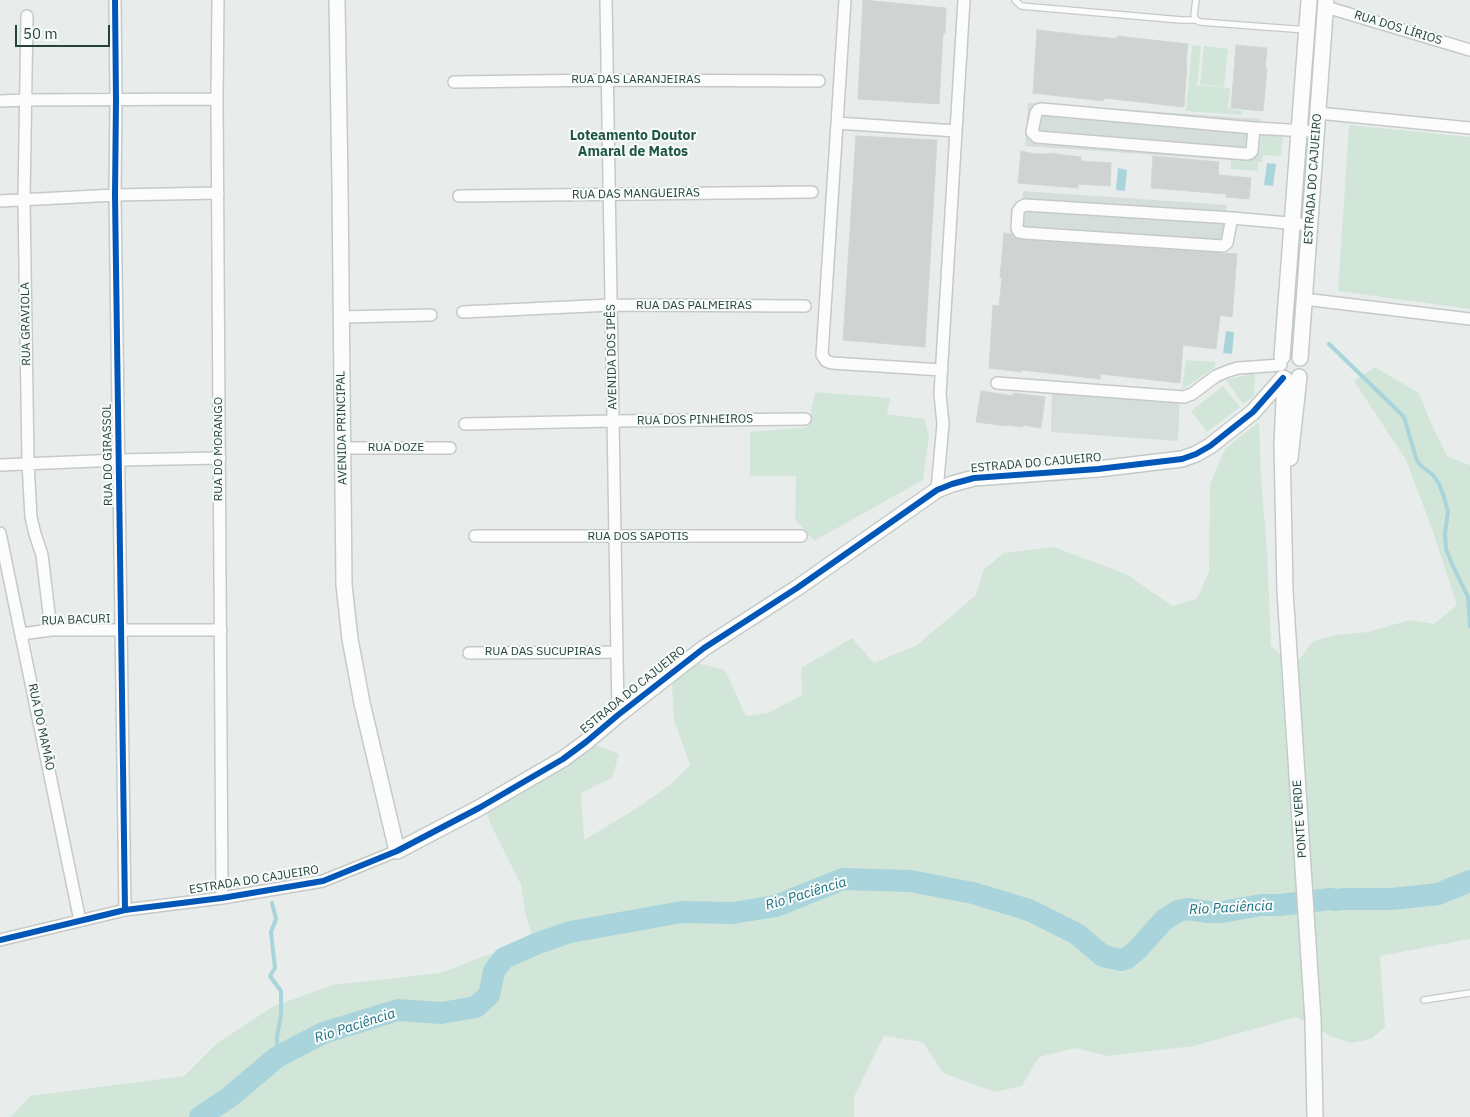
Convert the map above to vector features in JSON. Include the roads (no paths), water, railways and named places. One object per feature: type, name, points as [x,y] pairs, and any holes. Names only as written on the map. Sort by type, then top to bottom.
[{"type":"street","name":"RUA DO GIRASSOL","points":[[115,0],[125,910]]},
{"type":"street","name":"RUA DO MORANGO","points":[[218,0],[222,898]]},
{"type":"street","name":"AVENIDA PRINCIPAL","points":[[337,0],[344,586],[350,639],[362,703],[398,851]]},
{"type":"street","name":"AVENIDA DOS IPÊS","points":[[606,0],[618,715]]},
{"type":"street","points":[[845,0],[822,356],[823,359],[832,363],[942,370]]},
{"type":"street","points":[[937,490],[943,424],[940,394],[964,0]]},
{"type":"street","name":"ESTRADA DO CAJUEIRO","points":[[0,940],[125,910],[222,898],[323,881],[398,851],[479,808],[563,759],[704,648],[797,588],[937,490],[974,478],[1098,469],[1182,459],[1210,446],[1253,412],[1285,371],[1292,223],[1309,0]]},
{"type":"street","name":"ESTRADA DO CAJUEIRO","points":[[1285,371],[1285,353],[1296,353],[1300,358],[1326,3]]},
{"type":"street","name":"RUA DOS LÍRIOS","points":[[1326,3],[1470,50]]},
{"type":"street","name":"RUA GRAVIOLA","points":[[26,16],[24,199],[28,463],[31,517],[42,555],[51,630]]},
{"type":"street","points":[[1307,30],[1324,32]]},
{"type":"street","name":"RUA DAS LARANJEIRAS","points":[[454,82],[608,80],[819,81]]},
{"type":"street","points":[[0,101],[218,99]]},
{"type":"street","points":[[1254,128],[1252,151],[1247,154],[1037,138],[1032,132],[1036,113],[1041,109],[1254,128],[1317,131]]},
{"type":"street","points":[[1318,113],[1470,128]]},
{"type":"street","points":[[837,123],[956,131]]},
{"type":"street","name":"RUA DAS MANGUEIRAS","points":[[459,196],[812,192]]},
{"type":"street","points":[[0,201],[116,195],[218,193]]},
{"type":"street","points":[[1232,218],[1226,246],[1025,233],[1019,232],[1017,228],[1018,212],[1020,207],[1025,205],[1232,218],[1310,225]]},
{"type":"street","points":[[1304,299],[1470,319]]},
{"type":"street","name":"RUA DAS PALMEIRAS","points":[[464,312],[611,305],[806,306]]},
{"type":"street","points":[[341,316],[432,315]]},
{"type":"street","points":[[997,383],[1184,397],[1192,394],[1216,376],[1238,368],[1285,371]]},
{"type":"street","name":"PONTE VERDE","points":[[1285,371],[1285,591],[1313,1020],[1315,1117]]},
{"type":"street","name":"RUA DOS PINHEIROS","points":[[465,424],[804,419]]},
{"type":"street","name":"RUA DOZE","points":[[342,448],[450,448]]},
{"type":"street","points":[[0,465],[220,458]]},
{"type":"street","name":"RUA DO MAMÃO","points":[[0,533],[80,921]]},
{"type":"street","name":"RUA DOS SAPOTIS","points":[[475,536],[801,536]]},
{"type":"street","name":"RUA BACURI","points":[[21,634],[51,630],[221,630]]},
{"type":"street","name":"RUA DAS SUCUPIRAS","points":[[469,653],[617,652]]},
{"type":"lane","points":[[1016,0],[1022,6],[1307,30]]},
{"type":"lane","points":[[1196,0],[1194,15],[1196,20]]},
{"type":"lane","points":[[1424,1000],[1470,993]]},
{"type":"water","points":[[1267,163],[1276,164],[1273,186],[1264,185]]},
{"type":"water","points":[[1118,168],[1127,170],[1125,191],[1116,190]]},
{"type":"water","points":[[1226,331],[1234,332],[1232,354],[1223,353]]},
{"type":"waterway","points":[[1329,344],[1404,417],[1416,458],[1420,465],[1433,475],[1439,484],[1448,512],[1445,533],[1446,549],[1468,597],[1470,626]]},
{"type":"waterway","name":"Rio Paciência","points":[[200,1117],[231,1096],[277,1057],[323,1033],[398,1010],[441,1013],[476,1007],[489,995],[494,971],[504,958],[536,944],[570,932],[682,912],[733,913],[776,906],[843,879],[910,881],[973,893],[1029,910],[1077,934],[1103,956],[1121,960],[1137,950],[1164,920],[1178,911],[1187,909],[1222,912],[1261,905],[1280,905],[1330,899],[1391,899],[1438,894],[1470,881]]},
{"type":"waterway","points":[[272,903],[276,919],[271,932],[275,968],[270,976],[281,991],[277,1057]]},
{"type":"district","name":"Loteamento Doutor Amaral de Matos","points":[[633,144]]}]
